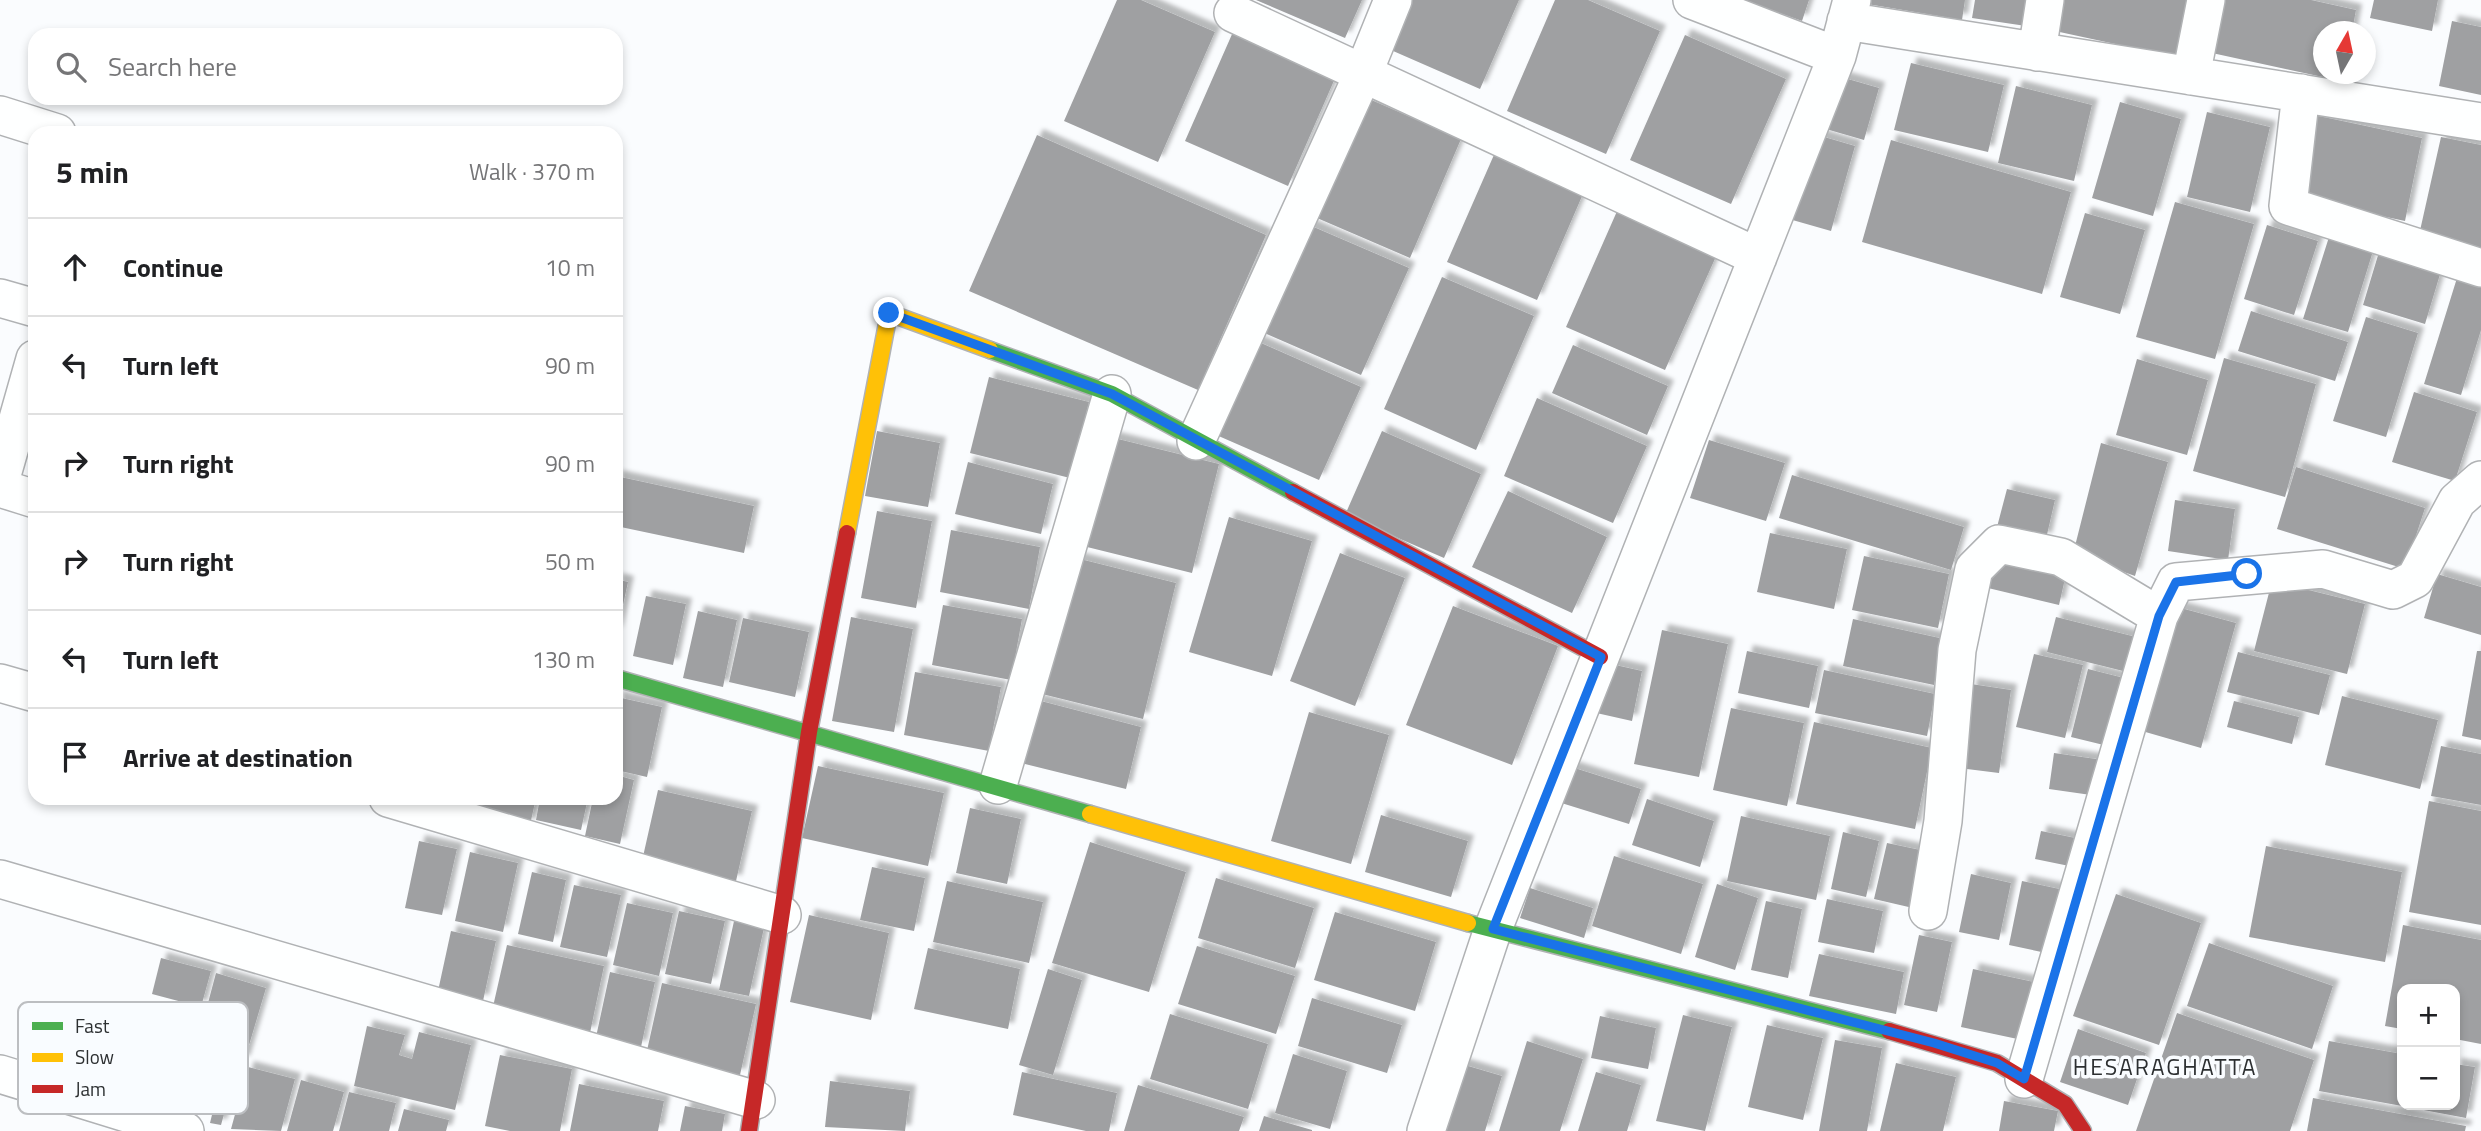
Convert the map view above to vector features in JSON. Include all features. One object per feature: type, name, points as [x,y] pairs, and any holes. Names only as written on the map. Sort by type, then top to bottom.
[{"type":"street","points":[[1196,441],[1363,74],[1393,0]]},
{"type":"street","points":[[1692,0],[1837,56]]},
{"type":"street","points":[[2037,52],[2045,0]]},
{"type":"street","points":[[2191,76],[2206,0]]},
{"type":"street","points":[[1426,1131],[1493,929],[1837,56],[1849,11],[2037,52],[2481,122]]},
{"type":"street","points":[[1233,13],[1758,257]]},
{"type":"street","points":[[2301,93],[2288,206],[2481,268]]},
{"type":"street","points":[[0,115],[35,126]]},
{"type":"street","points":[[0,298],[28,306]]},
{"type":"street","points":[[0,879],[752,1116],[809,732],[889,313],[1112,394],[1601,657]]},
{"type":"street","points":[[0,482],[28,384]]},
{"type":"street","points":[[998,785],[1112,394]]},
{"type":"street","points":[[2024,1079],[2159,616],[2176,582],[2323,569],[2393,590],[2416,579],[2457,501],[2481,480]]},
{"type":"street","points":[[0,488],[28,497]]},
{"type":"street","points":[[1928,911],[1943,821],[1957,650],[1974,569],[1999,544],[2061,557],[2159,616]]},
{"type":"street","points":[[623,680],[998,785],[1493,929],[1934,1043],[1997,1063],[2065,1104],[2083,1131]]},
{"type":"street","points":[[0,683],[28,691]]},
{"type":"street","points":[[411,805],[782,915]]},
{"type":"street","points":[[0,1074],[18,1080]]},
{"type":"street","points":[[131,1114],[186,1131]]},
{"type":"building","points":[[1117,0],[1141,0],[1215,32],[1158,162],[1064,121]]},
{"type":"building","points":[[1256,0],[1362,0],[1345,38]]},
{"type":"building","points":[[1405,0],[1519,0],[1480,89],[1384,47]]},
{"type":"building","points":[[1555,0],[1588,0],[1660,31],[1606,154],[1507,111]]},
{"type":"building","points":[[1742,0],[1809,0],[1802,21]]},
{"type":"building","points":[[1868,0],[1965,0],[1962,20],[1867,4]]},
{"type":"building","points":[[1975,0],[2031,0],[2026,26],[1972,18]]},
{"type":"building","points":[[2061,0],[2192,0],[2180,58],[2055,31]]},
{"type":"building","points":[[2224,0],[2311,0],[2356,10],[2354,21],[2313,21],[2313,75],[2212,53]]},
{"type":"building","points":[[2374,0],[2438,0],[2432,31],[2370,18]]},
{"type":"building","points":[[2452,21],[2481,27],[2481,95],[2439,86]]},
{"type":"building","points":[[1233,32],[1336,76],[1288,186],[1185,141]]},
{"type":"building","points":[[1685,35],[1786,79],[1731,204],[1630,160]]},
{"type":"building","points":[[1911,63],[2004,85],[1988,152],[1894,130]]},
{"type":"building","points":[[1834,75],[1879,88],[1864,140],[1819,127]]},
{"type":"building","points":[[2016,86],[2092,105],[2074,181],[1998,163]]},
{"type":"building","points":[[1369,99],[1461,139],[1410,258],[1317,218]]},
{"type":"building","points":[[2120,102],[2181,119],[2153,216],[2092,198]]},
{"type":"building","points":[[2207,112],[2270,127],[2250,212],[2187,197]]},
{"type":"building","points":[[2314,115],[2422,138],[2405,221],[2297,198]]},
{"type":"building","points":[[1814,134],[1855,146],[1831,231],[1789,219]]},
{"type":"building","points":[[1037,135],[1266,235],[1198,390],[969,291]]},
{"type":"building","points":[[2441,137],[2481,145],[2481,258],[2417,244]]},
{"type":"building","points":[[1891,140],[2071,192],[2042,294],[1862,242]]},
{"type":"building","points":[[1497,148],[1586,187],[1537,300],[1447,262]]},
{"type":"building","points":[[2175,202],[2254,224],[2215,359],[2136,337]]},
{"type":"building","points":[[1618,209],[1718,252],[1665,370],[1566,327]]},
{"type":"building","points":[[2085,213],[2145,230],[2120,314],[2060,297]]},
{"type":"building","points":[[1309,225],[1409,268],[1361,375],[1262,332]]},
{"type":"building","points":[[2267,225],[2318,241],[2294,315],[2244,299]]},
{"type":"building","points":[[2329,237],[2373,251],[2348,332],[2303,319]]},
{"type":"building","points":[[2379,252],[2441,271],[2425,324],[2363,305]]},
{"type":"building","points":[[1442,277],[1534,316],[1476,450],[1384,409]]},
{"type":"building","points":[[2457,278],[2481,285],[2481,330],[2461,395],[2424,384]]},
{"type":"building","points":[[2251,311],[2348,342],[2335,381],[2238,351]]},
{"type":"building","points":[[2366,317],[2418,333],[2386,437],[2333,421]]},
{"type":"building","points":[[1254,340],[1361,387],[1319,480],[1214,434]]},
{"type":"building","points":[[1573,345],[1668,386],[1647,435],[1552,393]]},
{"type":"building","points":[[2224,358],[2316,384],[2285,497],[2193,471]]},
{"type":"building","points":[[2137,359],[2208,380],[2187,455],[2116,435]]},
{"type":"building","points":[[989,377],[1089,402],[1070,478],[970,453]]},
{"type":"building","points":[[2414,392],[2477,412],[2455,481],[2392,462]]},
{"type":"building","points":[[1537,398],[1647,446],[1613,523],[1504,476]]},
{"type":"building","points":[[877,431],[940,443],[928,507],[865,496]]},
{"type":"building","points":[[1382,431],[1481,474],[1444,558],[1345,515]]},
{"type":"building","points":[[1106,436],[1219,464],[1192,573],[1079,545]]},
{"type":"building","points":[[1709,440],[1785,463],[1766,521],[1690,498]]},
{"type":"building","points":[[2101,443],[2168,462],[2135,576],[2073,554]]},
{"type":"building","points":[[968,462],[1053,484],[1041,534],[955,514]]},
{"type":"building","points":[[2296,467],[2425,508],[2405,569],[2277,529]]},
{"type":"building","points":[[1792,475],[1964,527],[1951,570],[1779,518]]},
{"type":"building","points":[[623,478],[754,506],[744,553],[623,527]]},
{"type":"building","points":[[2007,489],[2055,500],[2046,539],[1997,527]]},
{"type":"building","points":[[1508,491],[1607,537],[1572,613],[1472,567]]},
{"type":"building","points":[[2175,500],[2235,509],[2228,560],[2168,551]]},
{"type":"building","points":[[877,511],[932,521],[916,608],[861,598]]},
{"type":"building","points":[[1229,517],[1312,541],[1272,676],[1189,652]]},
{"type":"building","points":[[951,530],[1040,547],[1029,609],[940,592]]},
{"type":"building","points":[[1770,533],[1847,549],[1834,609],[1757,592]]},
{"type":"building","points":[[1340,553],[1405,578],[1355,706],[1290,681]]},
{"type":"building","points":[[1996,554],[2067,570],[2059,605],[1988,588]]},
{"type":"building","points":[[1864,556],[1949,574],[1938,628],[1852,610]]},
{"type":"building","points":[[1076,558],[1176,583],[1143,719],[1042,694]]},
{"type":"building","points":[[2437,574],[2481,587],[2481,635],[2424,618]]},
{"type":"building","points":[[623,581],[628,582],[623,605]]},
{"type":"building","points":[[2272,581],[2365,604],[2347,674],[2254,651]]},
{"type":"building","points":[[646,596],[686,604],[673,665],[633,656]]},
{"type":"building","points":[[943,605],[1022,619],[1011,680],[932,665]]},
{"type":"building","points":[[1453,606],[1558,646],[1512,765],[1406,725]]},
{"type":"building","points":[[2177,607],[2236,623],[2201,748],[2142,731]]},
{"type":"building","points":[[698,611],[737,620],[723,687],[683,678]]},
{"type":"building","points":[[851,617],[913,629],[894,732],[832,721]]},
{"type":"building","points":[[2056,617],[2136,637],[2127,672],[2047,652]]},
{"type":"building","points":[[743,618],[809,632],[795,697],[729,682]]},
{"type":"building","points":[[1853,619],[1944,639],[1934,685],[1843,666]]},
{"type":"building","points":[[1662,630],[1728,644],[1699,777],[1634,764]]},
{"type":"building","points":[[1747,651],[1818,666],[1809,708],[1738,693]]},
{"type":"building","points":[[2477,651],[2481,651],[2481,740],[2462,736]]},
{"type":"building","points":[[2238,652],[2330,675],[2319,715],[2227,692]]},
{"type":"building","points":[[2034,654],[2083,665],[2065,738],[2016,727]]},
{"type":"building","points":[[1602,662],[1642,671],[1632,721],[1592,712]]},
{"type":"building","points":[[2088,669],[2132,680],[2116,748],[2071,737]]},
{"type":"building","points":[[1824,670],[1935,694],[1927,736],[1815,713]]},
{"type":"building","points":[[915,672],[1001,687],[989,751],[904,735]]},
{"type":"building","points":[[1971,684],[2011,690],[1999,773],[1959,768]]},
{"type":"building","points":[[2342,696],[2438,720],[2420,789],[2325,765]]},
{"type":"building","points":[[623,698],[662,707],[647,777],[623,772]]},
{"type":"building","points":[[1037,700],[1141,727],[1126,789],[1021,763]]},
{"type":"building","points":[[2234,701],[2299,717],[2292,744],[2227,727]]},
{"type":"building","points":[[1731,708],[1804,723],[1787,806],[1713,790]]},
{"type":"building","points":[[1309,712],[1389,735],[1351,864],[1271,841]]},
{"type":"building","points":[[1814,722],[1932,748],[1915,829],[1796,804]]},
{"type":"building","points":[[2441,746],[2481,754],[2481,805],[2431,796]]},
{"type":"building","points":[[2054,753],[2103,760],[2098,796],[2049,789]]},
{"type":"building","points":[[1565,765],[1641,789],[1629,824],[1555,801]]},
{"type":"building","points":[[818,766],[944,793],[928,866],[802,838]]},
{"type":"building","points":[[623,777],[634,780],[620,844],[585,836],[592,805],[623,805]]},
{"type":"building","points":[[658,790],[752,811],[736,881],[642,861]]},
{"type":"building","points":[[1647,799],[1714,821],[1700,867],[1632,845]]},
{"type":"building","points":[[2429,801],[2481,811],[2481,925],[2409,912]]},
{"type":"building","points":[[478,805],[534,805],[530,825],[476,813]]},
{"type":"building","points":[[539,805],[586,805],[581,830],[536,820]]},
{"type":"building","points":[[970,808],[1021,819],[1007,884],[956,873]]},
{"type":"building","points":[[1381,815],[1468,841],[1451,897],[1365,872]]},
{"type":"building","points":[[1741,816],[1830,836],[1816,900],[1727,881]]},
{"type":"building","points":[[2041,831],[2090,841],[2084,869],[2035,859]]},
{"type":"building","points":[[1843,832],[1879,841],[1866,897],[1831,889]]},
{"type":"building","points":[[419,841],[457,849],[442,915],[405,908]]},
{"type":"building","points":[[1090,842],[1186,872],[1149,992],[1052,963]]},
{"type":"building","points":[[1887,843],[1925,851],[1913,908],[1874,899]]},
{"type":"building","points":[[2266,846],[2402,872],[2385,962],[2249,937]]},
{"type":"building","points":[[470,852],[518,863],[503,932],[455,921]]},
{"type":"building","points":[[1614,856],[1703,884],[1681,954],[1592,926]]},
{"type":"building","points":[[872,867],[925,878],[914,931],[860,920]]},
{"type":"building","points":[[532,872],[566,880],[553,942],[518,934]]},
{"type":"building","points":[[1971,874],[2011,883],[1999,940],[1959,932]]},
{"type":"building","points":[[1216,878],[1314,908],[1295,968],[1198,938]]},
{"type":"building","points":[[947,881],[1043,902],[1029,963],[933,942]]},
{"type":"building","points":[[2022,881],[2064,890],[2051,954],[2009,945]]},
{"type":"building","points":[[1717,884],[1758,898],[1735,970],[1695,957]]},
{"type":"building","points":[[574,885],[621,895],[607,957],[560,947]]},
{"type":"building","points":[[1530,888],[1593,908],[1584,938],[1520,918]]},
{"type":"building","points":[[2116,894],[2201,923],[2159,1045],[2073,1016]]},
{"type":"building","points":[[1827,899],[1883,911],[1874,953],[1818,942]]},
{"type":"building","points":[[1766,901],[1802,909],[1788,978],[1751,970]]},
{"type":"building","points":[[627,903],[673,913],[659,976],[613,965]]},
{"type":"building","points":[[679,911],[725,921],[711,984],[665,974]]},
{"type":"building","points":[[1335,912],[1436,942],[1415,1011],[1314,980]]},
{"type":"building","points":[[809,915],[889,933],[871,1020],[790,1002]]},
{"type":"building","points":[[734,921],[764,928],[749,996],[719,990]]},
{"type":"building","points":[[2403,925],[2481,940],[2481,1044],[2460,1040],[2460,984],[2397,984],[2397,1028],[2385,1026]]},
{"type":"building","points":[[451,931],[496,941],[483,1001],[438,991]]},
{"type":"building","points":[[1919,935],[1952,942],[1937,1012],[1904,1005]]},
{"type":"building","points":[[2209,943],[2333,986],[2312,1049],[2187,1006]]},
{"type":"building","points":[[507,945],[604,966],[590,1033],[492,1011]]},
{"type":"building","points":[[1197,946],[1295,976],[1276,1034],[1178,1004]]},
{"type":"building","points":[[928,948],[1020,969],[1008,1029],[914,1009]]},
{"type":"building","points":[[1819,954],[1904,972],[1896,1014],[1809,996]]},
{"type":"building","points":[[161,958],[211,971],[202,1002],[182,1002],[152,994]]},
{"type":"building","points":[[1048,969],[1082,980],[1053,1075],[1019,1065]]},
{"type":"building","points":[[1973,969],[2039,983],[2027,1041],[1961,1027]]},
{"type":"building","points":[[610,972],[655,982],[641,1047],[596,1037]]},
{"type":"building","points":[[216,973],[266,988],[248,1049],[248,1002],[208,1002]]},
{"type":"building","points":[[662,983],[756,1004],[740,1075],[646,1055]]},
{"type":"building","points":[[1312,998],[1402,1025],[1387,1073],[1298,1046]]},
{"type":"building","points":[[2177,1013],[2314,1060],[2290,1131],[2136,1131]]},
{"type":"building","points":[[1170,1014],[1268,1044],[1248,1109],[1150,1079]]},
{"type":"building","points":[[1683,1015],[1732,1027],[1705,1131],[1656,1121]]},
{"type":"building","points":[[1600,1016],[1656,1028],[1648,1069],[1591,1058]]},
{"type":"building","points":[[1767,1025],[1823,1038],[1803,1120],[1748,1107]]},
{"type":"building","points":[[367,1026],[405,1035],[399,1055],[412,1059],[419,1032],[471,1045],[455,1110],[354,1086]]},
{"type":"building","points":[[2078,1029],[2146,1053],[2128,1105],[2060,1082]]},
{"type":"building","points":[[1835,1040],[1882,1048],[1867,1131],[1819,1131]]},
{"type":"building","points":[[1527,1041],[1583,1059],[1560,1131],[1499,1131]]},
{"type":"building","points":[[2329,1041],[2397,1053],[2397,1105],[2319,1091]]},
{"type":"building","points":[[1293,1054],[1347,1071],[1330,1129],[1275,1113]]},
{"type":"building","points":[[500,1055],[572,1069],[560,1131],[510,1131],[485,1126]]},
{"type":"building","points":[[1451,1061],[1502,1076],[1485,1131],[1430,1131]]},
{"type":"building","points":[[1896,1063],[1956,1077],[1943,1131],[1880,1131]]},
{"type":"building","points":[[2460,1065],[2475,1067],[2466,1118],[2423,1110],[2460,1110]]},
{"type":"building","points":[[248,1067],[295,1079],[281,1131],[231,1129],[235,1114],[248,1114]]},
{"type":"building","points":[[1022,1072],[1117,1093],[1109,1131],[1086,1131],[1013,1115]]},
{"type":"building","points":[[1596,1072],[1641,1085],[1627,1131],[1578,1131]]},
{"type":"building","points":[[301,1080],[344,1092],[333,1131],[287,1131]]},
{"type":"building","points":[[830,1081],[910,1091],[905,1131],[825,1127]]},
{"type":"building","points":[[579,1084],[664,1101],[658,1131],[570,1131]]},
{"type":"building","points":[[1138,1085],[1244,1117],[1239,1131],[1124,1131]]},
{"type":"building","points":[[349,1092],[396,1103],[389,1131],[339,1131]]},
{"type":"building","points":[[2313,1098],[2466,1126],[2465,1131],[2307,1131]]},
{"type":"building","points":[[2004,1101],[2058,1111],[2054,1131],[1999,1131]]},
{"type":"building","points":[[685,1106],[725,1114],[722,1131],[680,1131]]},
{"type":"building","points":[[404,1109],[449,1120],[446,1131],[398,1131]]},
{"type":"building","points":[[212,1114],[224,1114],[221,1125],[210,1123]]},
{"type":"building","points":[[1264,1116],[1312,1130],[1312,1131],[1259,1131]]},
{"type":"traffic: fast","points":[[990,350],[1112,394],[1293,492]]},
{"type":"traffic: fast","points":[[623,680],[1090,814]]},
{"type":"traffic: fast","points":[[1468,923],[1889,1031]]},
{"type":"traffic: slow","points":[[847,533],[889,313],[990,350]]},
{"type":"traffic: slow","points":[[1090,814],[1468,923]]},
{"type":"traffic: jam","points":[[1293,492],[1600,657]]},
{"type":"traffic: jam","points":[[749,1131],[809,732],[847,533]]},
{"type":"traffic: jam","points":[[1889,1031],[1997,1063],[2065,1104],[2083,1131]]},
{"type":"district","name":"HESARAGHATTA","points":[[2165,1066]]},
{"type":"route","points":[[889,313],[1112,394],[1601,657],[1493,929],[1934,1043],[1997,1063],[2024,1079],[2159,616],[2176,582],[2247,574]]}]
